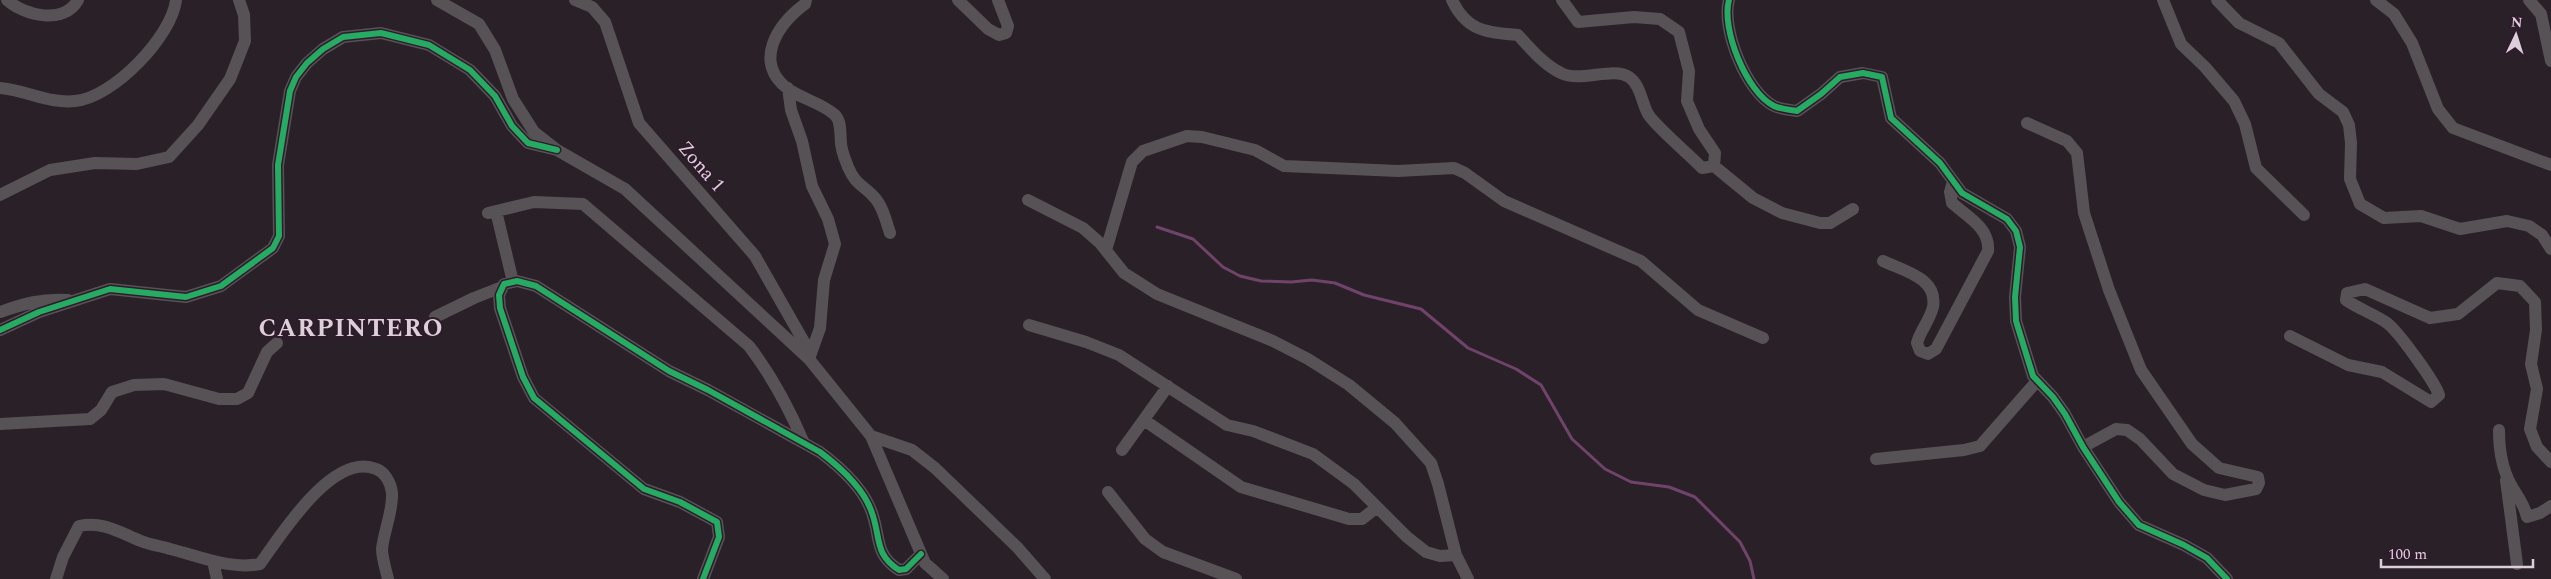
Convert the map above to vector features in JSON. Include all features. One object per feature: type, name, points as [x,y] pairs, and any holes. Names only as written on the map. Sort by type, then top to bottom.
[{"type":"street","points":[[6,0],[13,6],[48,17],[62,14],[74,7],[78,0]]},
{"type":"street","points":[[0,88],[59,102],[77,101],[104,91],[138,64],[174,14],[176,0]]},
{"type":"street","points":[[0,195],[50,170],[95,163],[137,164],[169,157],[198,125],[230,79],[244,41],[244,15],[240,0]]},
{"type":"street","points":[[437,0],[479,24],[495,50],[513,100],[534,132],[557,150],[625,189],[809,359],[871,436],[925,563],[943,579]]},
{"type":"street","name":"Zona 1","points":[[574,0],[592,7],[605,22],[639,123],[755,256],[804,342],[809,359]]},
{"type":"street","points":[[806,0],[805,4],[791,14],[778,30],[772,47],[771,62],[777,77],[788,88],[836,116],[839,125],[841,147],[849,169],[858,185],[875,197],[884,213],[890,233]]},
{"type":"street","points":[[958,0],[988,29],[999,35],[1006,33],[1008,26],[998,0]]},
{"type":"street","points":[[1452,0],[1458,13],[1480,31],[1518,35],[1537,56],[1562,74],[1589,76],[1619,73],[1629,77],[1636,85],[1649,116],[1702,168],[1714,166],[1753,198],[1782,213],[1820,223],[1830,223],[1853,209]]},
{"type":"street","points":[[1562,0],[1578,22],[1634,17],[1660,18],[1679,32],[1689,71],[1687,101],[1699,129],[1715,153],[1714,166]]},
{"type":"street","points":[[1728,0],[1725,12],[1730,40],[1752,86],[1774,106],[1797,111],[1821,94],[1840,77],[1863,73],[1882,77],[1892,118],[1940,163],[1962,193],[2007,219],[2016,231],[2020,247],[2015,296],[2016,321],[2033,376],[2061,408],[2118,502],[2139,525],[2208,558],[2227,579]]},
{"type":"street","points":[[2163,0],[2181,44],[2205,67],[2234,101],[2246,124],[2256,168],[2304,215]]},
{"type":"street","points":[[2217,0],[2239,23],[2279,43],[2319,94],[2342,112],[2349,125],[2350,178],[2360,204],[2384,218],[2420,216],[2460,229],[2507,221],[2529,226],[2542,235],[2551,249]]},
{"type":"street","points":[[2376,0],[2394,14],[2408,36],[2438,109],[2453,128],[2551,165]]},
{"type":"street","points":[[2530,0],[2540,14],[2551,61]]},
{"type":"street","points":[[0,330],[73,300],[110,289],[186,297],[221,286],[273,248],[279,236],[278,165],[290,91],[296,77],[307,64],[322,49],[343,37],[381,33],[429,45],[470,70],[495,96],[512,126],[528,143],[557,150]]},
{"type":"street","points":[[788,88],[791,110],[802,141],[812,186],[831,226],[835,244],[824,280],[820,328],[809,359]]},
{"type":"street","points":[[2027,123],[2067,141],[2077,153],[2084,213],[2109,290],[2141,370],[2192,444],[2220,468],[2258,477],[2259,483],[2256,489],[2225,495],[2204,490],[2173,474],[2140,439],[2127,430],[2116,429],[2083,447]]},
{"type":"street","points":[[1106,250],[1132,162],[1143,151],[1187,136],[1202,137],[1255,150],[1284,166],[1398,172],[1454,168],[1465,173],[1504,201],[1641,261],[1698,310],[1763,338]]},
{"type":"street","points":[[1883,261],[1928,283],[1933,291],[1933,308],[1917,343],[1920,351],[1928,354],[1936,349],[1988,251],[1989,241],[1984,230],[1952,203],[1950,192],[1953,181]]},
{"type":"street","points":[[1028,200],[1083,228],[1106,250],[1124,273],[1157,294],[1273,341],[1308,359],[1349,385],[1395,423],[1431,463],[1456,554],[1468,579]]},
{"type":"street","points":[[508,285],[492,212],[534,202],[583,204],[749,346],[765,366],[787,404],[804,443]]},
{"type":"street","points":[[2290,336],[2348,365],[2382,372],[2431,402],[2439,395],[2412,354],[2388,324],[2351,304],[2346,300],[2347,294],[2365,289],[2430,318],[2458,314],[2497,283],[2520,286],[2535,302],[2536,330],[2530,364],[2537,390],[2530,429],[2537,447],[2551,462]]},
{"type":"street","points":[[508,285],[499,295],[500,308],[522,377],[534,398],[644,490],[680,502],[717,522],[719,537],[705,577]]},
{"type":"street","points":[[435,317],[474,298],[508,285],[536,286],[669,372],[708,390],[804,443],[836,464],[860,491],[872,512],[881,551],[886,562],[899,570],[906,569],[921,554]]},
{"type":"street","points":[[0,312],[27,302],[50,298],[73,300]]},
{"type":"street","points":[[1029,325],[1086,342],[1119,355],[1227,425],[1253,431],[1313,454],[1354,484],[1407,537],[1426,552],[1440,556],[1456,554]]},
{"type":"street","points":[[0,424],[90,419],[101,410],[112,392],[134,385],[164,384],[219,399],[236,399],[248,393],[267,352],[277,342]]},
{"type":"street","points":[[1876,459],[1964,450],[1980,446],[2037,381]]},
{"type":"street","points":[[1122,450],[1168,386]]},
{"type":"street","points":[[1144,420],[1241,487],[1362,520],[1377,507]]},
{"type":"street","points":[[2499,430],[2499,455],[2510,484],[2524,503],[2527,517],[2540,513],[2551,506]]},
{"type":"street","points":[[871,436],[912,450],[935,468],[1017,547],[1045,579]]},
{"type":"street","points":[[56,579],[63,557],[79,526],[94,523],[119,530],[142,542],[214,561],[231,565],[260,564],[304,504],[343,472],[358,466],[370,466],[386,476],[392,492],[382,551],[388,579]]},
{"type":"street","points":[[2504,468],[2516,564]]},
{"type":"street","points":[[1108,492],[1145,539],[1163,552],[1236,579]]},
{"type":"street","points":[[214,561],[217,579]]},
{"type":"waterway","points":[[1157,227],[1193,239],[1223,267],[1240,276],[1261,281],[1291,282],[1312,280],[1335,283],[1364,295],[1421,309],[1468,348],[1516,369],[1541,385],[1572,439],[1605,469],[1631,482],[1669,487],[1695,497],[1740,542],[1750,561],[1754,579]]},
{"type":"cycle path","points":[[1729,0],[1727,12],[1732,42],[1745,74],[1764,99],[1776,107],[1797,111],[1821,94],[1840,77],[1863,73],[1882,77],[1891,118],[1940,163],[1962,193],[2007,219],[2016,231],[2020,247],[2015,297],[2016,321],[2033,376],[2053,397],[2119,502],[2139,525],[2184,545],[2207,558],[2227,579]]},
{"type":"cycle path","points":[[0,330],[39,312],[110,289],[186,297],[221,286],[273,248],[279,236],[278,165],[290,91],[296,77],[307,63],[323,49],[343,37],[381,33],[429,45],[470,70],[495,96],[512,126],[528,143],[557,150]]},
{"type":"cycle path","points":[[703,579],[719,537],[717,522],[680,502],[644,489],[534,398],[523,377],[500,308],[499,295],[504,284],[517,281],[536,286],[669,371],[708,390],[820,452],[843,471],[863,495],[872,513],[882,552],[891,564],[899,570],[906,569],[921,554]]},
{"type":"district","name":"CARPINTERO","points":[[351,327]]}]
